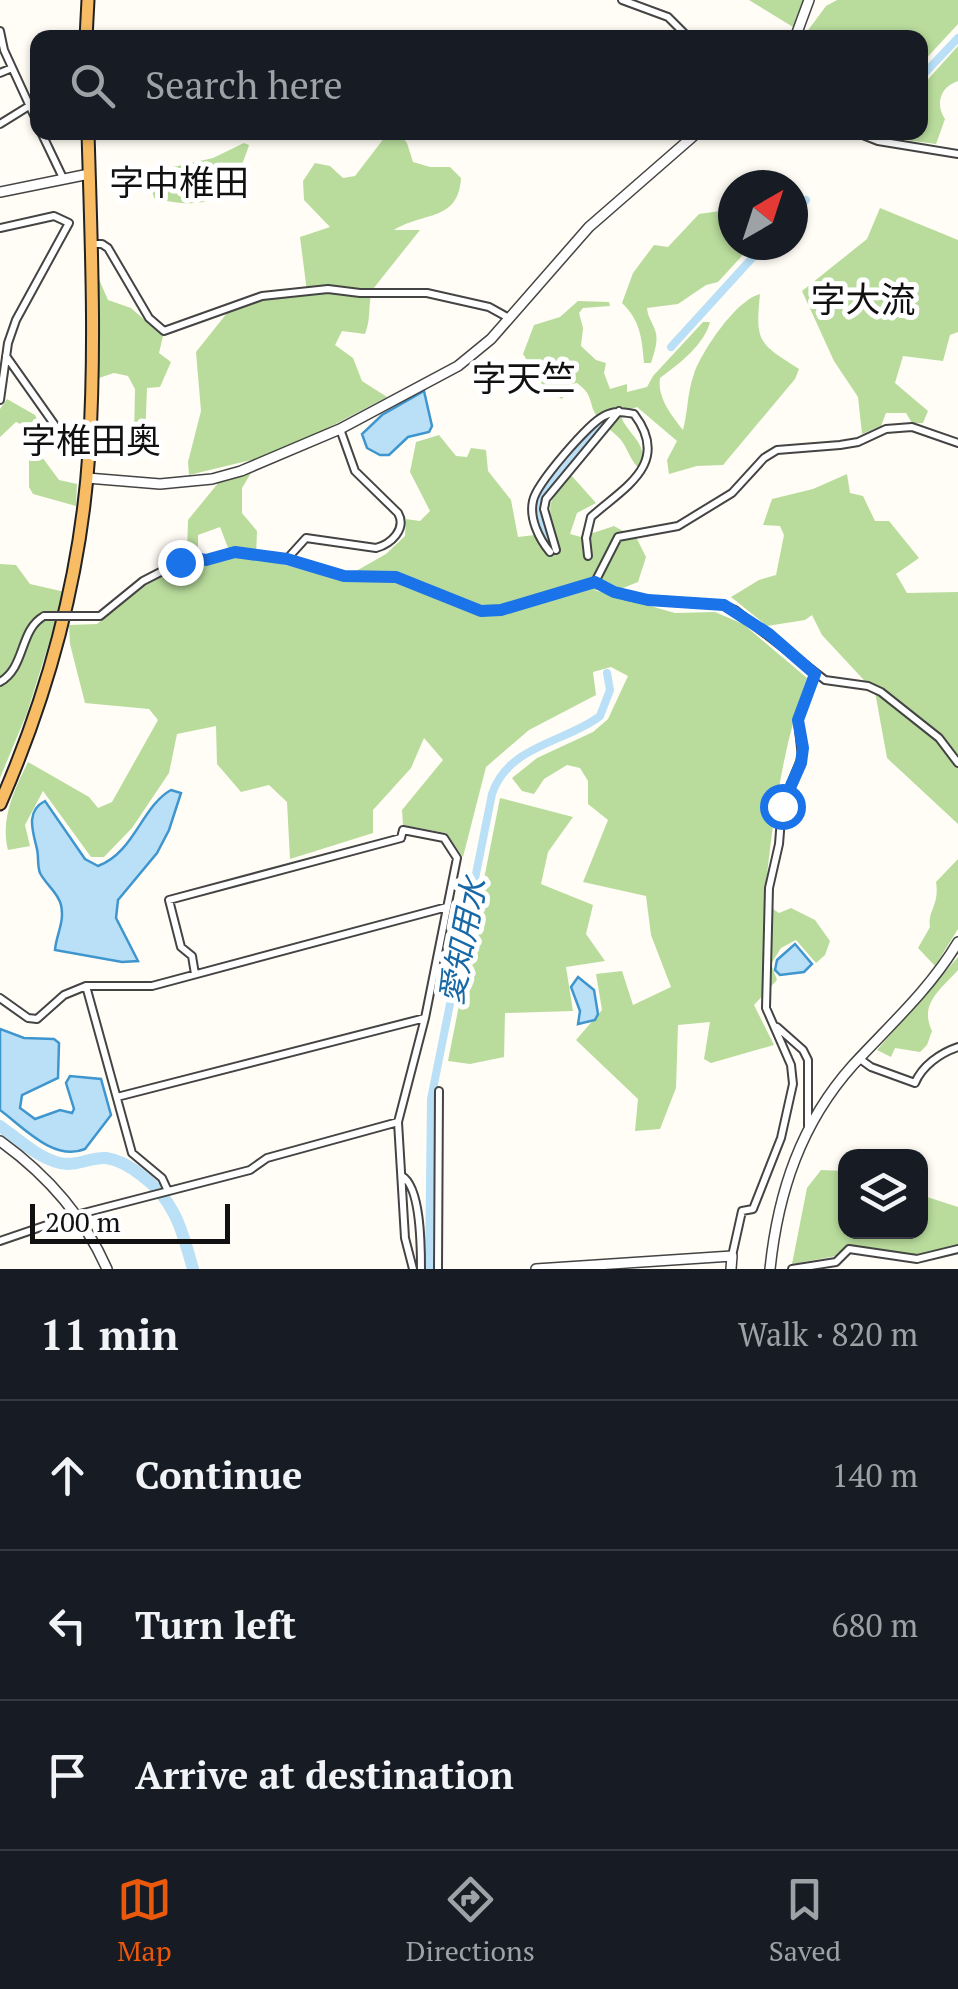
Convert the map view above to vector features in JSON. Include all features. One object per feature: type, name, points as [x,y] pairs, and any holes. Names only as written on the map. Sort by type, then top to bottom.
[{"type":"highway","points":[[85,0],[86,30]]},
{"type":"highway","points":[[0,804],[38,707],[62,628],[87,478],[91,410],[88,140]]},
{"type":"street","points":[[622,0],[668,18],[681,30]]},
{"type":"street","points":[[798,30],[808,0]]},
{"type":"street","points":[[0,31],[29,106],[0,124]]},
{"type":"street","points":[[0,73],[12,68]]},
{"type":"street","points":[[45,140],[63,178]]},
{"type":"street","points":[[87,478],[160,484],[212,479],[257,465],[340,429],[458,366],[491,338],[589,226],[689,140]]},
{"type":"street","points":[[875,140],[958,154]]},
{"type":"street","points":[[0,192],[89,174]]},
{"type":"street","points":[[0,228],[54,216],[68,224],[19,314],[6,356],[0,400]]},
{"type":"street","points":[[90,244],[108,248],[149,318],[164,331],[262,296],[328,289],[360,293],[428,292],[489,307],[509,318]]},
{"type":"street","points":[[6,356],[59,432]]},
{"type":"street","points":[[588,556],[590,516],[627,486],[645,464],[648,452],[644,427],[634,414],[619,411],[597,419],[535,493],[534,523],[553,551],[544,509],[546,499],[619,411]]},
{"type":"street","points":[[595,582],[618,537],[674,528],[732,493],[758,464],[777,450],[840,446],[886,428],[912,427],[958,443]]},
{"type":"street","points":[[287,559],[306,538],[376,548],[385,546],[400,530],[402,519],[398,513],[355,471],[340,429]]},
{"type":"street","points":[[0,682],[16,666],[33,624],[44,616],[100,616],[142,581],[192,557],[206,560],[235,552],[287,559],[344,576],[396,577],[481,611],[501,610],[595,582],[614,592],[648,600],[724,605],[769,634],[825,680],[868,686],[881,692],[939,738],[958,763]]},
{"type":"street","points":[[731,1269],[742,1211],[754,1210],[781,1138],[793,1084],[791,1064],[766,1008],[764,989],[770,881],[779,844],[782,806],[803,753],[798,720],[815,674]]},
{"type":"street","points":[[194,974],[193,958],[181,947],[169,900],[402,838],[403,830],[444,838],[457,858],[426,1018],[398,1122],[405,1238],[417,1269]]},
{"type":"street","points":[[0,998],[28,1018],[38,1019],[64,994],[86,986],[152,986],[447,906]]},
{"type":"street","points":[[773,1268],[784,1191],[807,1131],[836,1086],[936,976],[958,942]]},
{"type":"street","points":[[86,986],[132,1153],[162,1178],[163,1192]]},
{"type":"street","points":[[117,1097],[426,1018]]},
{"type":"street","points":[[772,1023],[804,1050],[808,1060],[807,1131]]},
{"type":"street","points":[[860,1059],[870,1067],[915,1083],[928,1064],[958,1047]]},
{"type":"street","points":[[438,1091],[438,1269]]},
{"type":"street","points":[[0,1241],[76,1215],[250,1170],[279,1154],[398,1122]]},
{"type":"street","points":[[0,1141],[48,1181],[76,1215],[107,1269]]},
{"type":"street","points":[[402,1176],[413,1187],[421,1250],[417,1269]]},
{"type":"street","points":[[792,1269],[836,1262],[849,1250],[917,1260],[958,1249]]},
{"type":"street","points":[[421,1250],[436,1250]]},
{"type":"street","points":[[536,1269],[732,1256]]},
{"type":"green space","points":[[749,0],[803,0],[793,27]]},
{"type":"green space","points":[[837,0],[958,0],[958,24],[928,56],[928,30],[808,30],[826,6]]},
{"type":"green space","points":[[958,46],[958,81],[947,87],[941,97],[945,119],[936,144],[906,140],[928,140],[928,79]]},
{"type":"green space","points":[[383,140],[405,140],[413,162],[450,167],[461,178],[459,192],[447,209],[394,230],[420,230],[373,289],[365,334],[342,331],[335,345],[353,358],[362,381],[387,397],[259,458],[189,475],[188,462],[201,411],[196,352],[227,313],[281,294],[307,292],[300,237],[330,227],[304,200],[303,181],[315,163],[330,166],[343,178],[355,176]]},
{"type":"green space","points":[[244,143],[249,145],[235,178],[216,197],[190,203],[154,198],[151,186],[160,170],[213,158]]},
{"type":"green space","points":[[880,208],[958,240],[958,332],[950,335],[943,361],[903,356],[895,383],[928,411],[923,423],[912,423],[906,413],[886,413],[881,426],[862,434],[858,397],[834,361],[802,291],[867,239]]},
{"type":"green space","points":[[718,211],[718,260],[738,260],[718,282],[706,285],[678,304],[647,308],[656,342],[651,363],[644,363],[639,330],[622,303],[633,273],[654,245],[668,247],[699,214]]},
{"type":"green space","points":[[98,277],[108,300],[131,308],[163,336],[159,353],[171,362],[160,387],[147,388],[145,440],[134,440],[135,389],[128,376],[114,373],[96,379],[94,318]]},
{"type":"green space","points":[[760,294],[758,323],[763,340],[799,369],[795,379],[723,465],[697,466],[669,474],[667,460],[677,441],[637,407],[623,412],[622,419],[643,454],[638,467],[621,440],[598,418],[584,389],[577,383],[571,384],[562,399],[544,387],[523,354],[534,325],[560,317],[578,301],[609,302],[610,306],[583,308],[579,313],[583,328],[581,346],[596,360],[606,363],[604,373],[610,389],[627,384],[627,392],[647,387],[703,322],[710,322],[697,346],[660,378],[663,399],[683,430],[692,381],[704,353],[731,316]]},
{"type":"green space","points":[[7,399],[35,415],[47,441],[42,457],[59,480],[77,484],[76,506],[33,494],[29,487],[29,428],[16,422],[0,437],[0,409]]},
{"type":"green space","points":[[439,435],[456,456],[467,457],[471,448],[486,450],[488,471],[511,500],[518,537],[535,535],[546,554],[558,551],[551,504],[571,475],[596,503],[577,513],[570,534],[581,537],[614,526],[637,539],[646,557],[638,582],[618,590],[594,590],[675,613],[715,612],[743,624],[807,678],[784,761],[764,903],[779,913],[791,908],[815,920],[830,941],[825,955],[816,963],[796,940],[781,948],[771,964],[777,980],[754,1005],[774,1045],[711,1063],[704,1059],[710,1022],[678,1025],[676,1088],[660,1129],[635,1131],[638,1099],[576,1040],[602,1010],[596,974],[622,971],[633,1005],[671,987],[651,935],[646,896],[583,882],[608,820],[588,804],[588,781],[580,768],[567,765],[544,779],[534,794],[522,791],[512,778],[537,758],[593,732],[608,719],[628,676],[611,667],[593,672],[596,695],[529,730],[486,767],[463,857],[446,833],[403,825],[402,810],[443,760],[424,738],[411,768],[373,810],[373,833],[290,859],[287,802],[269,785],[241,792],[217,764],[216,726],[177,734],[169,773],[132,828],[104,857],[91,857],[43,791],[25,825],[30,846],[8,850],[7,816],[28,762],[89,797],[98,808],[112,802],[158,720],[149,709],[85,703],[69,625],[97,624],[146,585],[191,561],[205,566],[232,558],[220,527],[198,535],[198,554],[187,553],[188,520],[219,482],[251,473],[242,488],[242,513],[257,531],[256,558],[342,579],[386,554],[405,536],[406,519],[420,521],[430,511],[410,472],[416,442]]},
{"type":"green space","points":[[847,474],[850,493],[863,496],[875,521],[889,521],[919,558],[896,574],[907,593],[958,592],[958,824],[887,758],[875,692],[822,635],[812,615],[805,620],[767,626],[731,597],[776,575],[784,535],[780,526],[763,525],[772,499],[813,489]]},
{"type":"green space","points":[[0,564],[16,565],[30,584],[65,592],[27,713],[0,778]]},
{"type":"green space","points":[[500,798],[573,817],[548,852],[541,884],[593,905],[586,934],[605,961],[566,967],[573,1011],[505,1013],[504,1057],[470,1064],[448,1061]]},
{"type":"green space","points":[[958,859],[958,929],[935,966],[918,948],[930,927],[936,882]]},
{"type":"green space","points":[[958,957],[958,970],[930,1005],[932,1031],[927,1045],[920,1052],[895,1048],[891,1057],[877,1050]]},
{"type":"green space","points":[[821,1170],[838,1171],[838,1239],[928,1239],[928,1197],[958,1207],[958,1253],[896,1256],[869,1250],[792,1264],[807,1188]]},
{"type":"water","points":[[424,391],[432,426],[429,432],[408,437],[389,455],[367,448],[362,434],[382,415]]},
{"type":"water","points":[[171,790],[181,793],[169,830],[157,853],[118,900],[116,918],[138,961],[122,962],[55,950],[62,911],[39,870],[32,822],[35,810],[45,801],[85,859],[98,866],[121,851],[152,807]]},
{"type":"water","points":[[795,944],[812,964],[804,972],[780,975],[775,970],[777,960]]},
{"type":"water","points":[[578,977],[594,990],[598,1014],[595,1020],[578,1024],[580,1011],[571,987]]},
{"type":"water","points":[[0,1029],[24,1038],[54,1039],[59,1043],[58,1078],[22,1095],[20,1108],[35,1119],[60,1110],[72,1113],[66,1083],[70,1076],[101,1079],[111,1115],[85,1149],[73,1152],[51,1147],[0,1110]]},
{"type":"waterway","name":"愛知用水","points":[[928,70],[958,38]]},
{"type":"waterway","name":"愛知用水","points":[[671,347],[750,260]]},
{"type":"waterway","name":"愛知用水","points":[[552,550],[538,510],[541,496],[601,425]]},
{"type":"waterway","name":"愛知用水","points":[[429,1269],[431,1099],[492,794],[511,765],[600,716],[610,690],[607,673]]},
{"type":"waterway","points":[[0,1126],[52,1161],[72,1164],[106,1158],[137,1172],[169,1205],[193,1269]]},
{"type":"district","name":"字中椎田","points":[[179,182]]},
{"type":"district","name":"字大流","points":[[863,299]]},
{"type":"district","name":"字天竺","points":[[524,378]]},
{"type":"district","name":"字椎田奥","points":[[91,440]]},
{"type":"route","points":[[180,562],[235,552],[287,559],[344,576],[396,577],[481,611],[501,610],[595,582],[614,592],[648,600],[724,605],[769,634],[815,674],[798,720],[803,748],[801,763],[782,806]]}]
